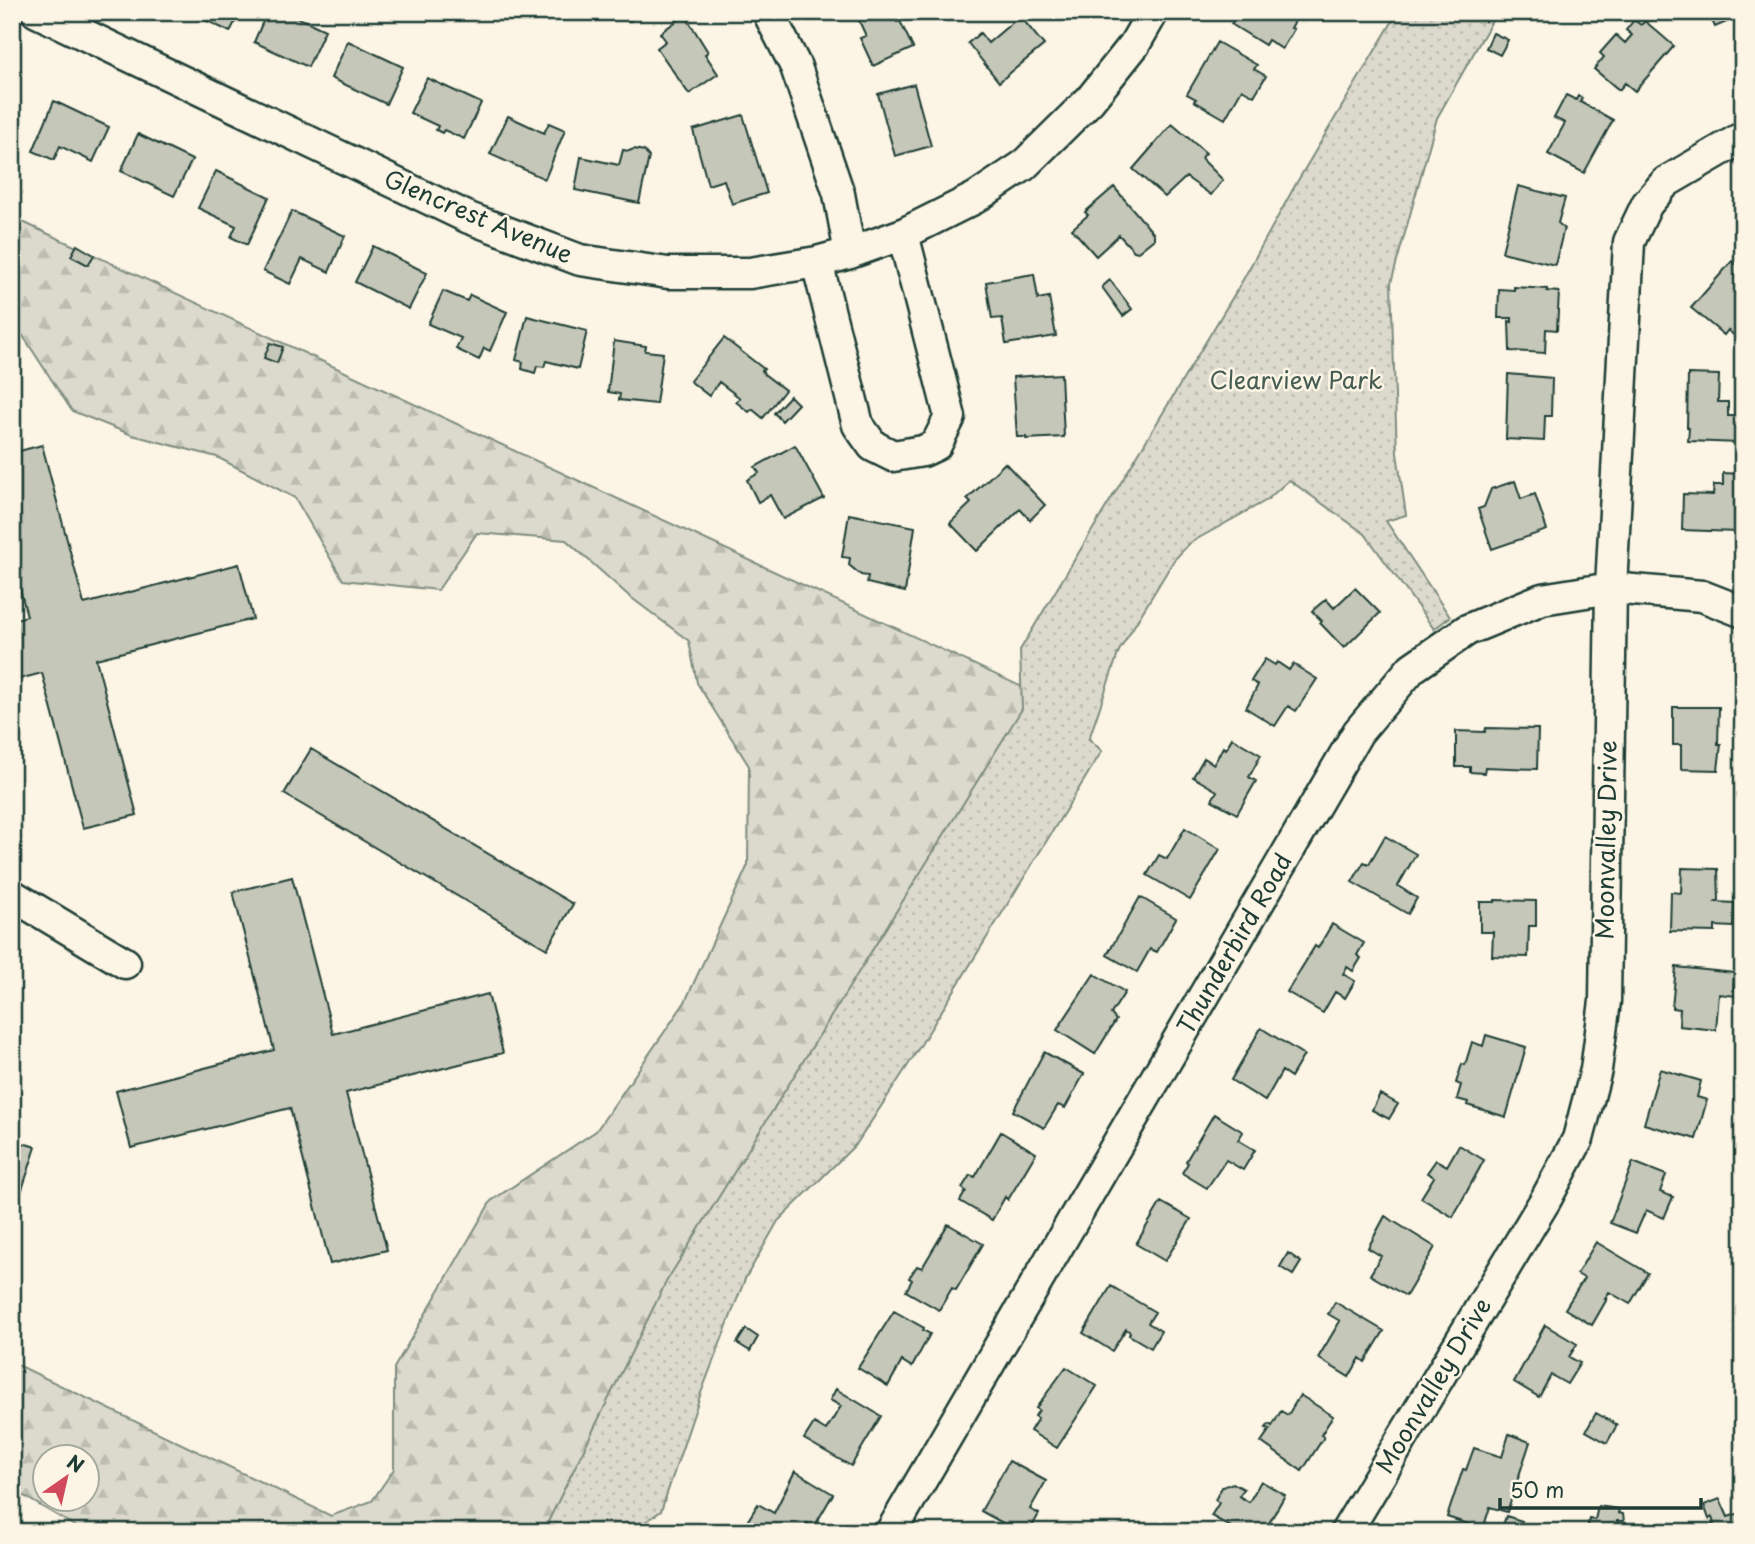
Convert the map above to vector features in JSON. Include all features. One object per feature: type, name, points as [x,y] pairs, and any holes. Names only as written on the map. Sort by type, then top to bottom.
[{"type":"street","name":"Glencrest Avenue","points":[[37,12],[469,218],[580,260],[668,273],[750,273],[817,262],[903,234],[975,198],[1023,166],[1090,100],[1134,45],[1153,12]]},
{"type":"street","points":[[768,12],[801,79],[839,194],[850,253]]},
{"type":"street","name":"Moonvalley Drive","points":[[1346,1532],[1546,1199],[1578,1139],[1596,1070],[1605,1001],[1611,588],[1629,242],[1647,204],[1667,182],[1743,137]]},
{"type":"street","points":[[817,262],[859,425],[873,446],[893,456],[923,451],[936,445],[950,417],[903,234]]},
{"type":"street","name":"Thunderbird Road","points":[[891,1532],[1358,733],[1412,668],[1467,630],[1542,598],[1611,588],[1702,596],[1743,611]]},
{"type":"street","points":[[12,895],[125,963]]},
{"type":"green space","name":"Clearview Park","points":[[1398,12],[1497,12],[1437,118],[1391,283],[1397,453],[1406,515],[1386,521],[1450,617],[1434,629],[1365,534],[1289,480],[1267,500],[1190,543],[1174,560],[1119,651],[1089,739],[1102,751],[912,1059],[857,1143],[778,1221],[745,1279],[701,1393],[661,1511],[631,1532],[543,1532],[666,1282],[1022,709],[1020,650],[1240,285],[1297,182]]},
{"type":"green space","points":[[12,217],[1048,699],[577,1532],[85,1532],[51,1512],[102,1512],[102,1442],[32,1442],[32,1501],[12,1489],[12,1362],[331,1516],[372,1501],[394,1469],[394,1368],[491,1201],[596,1131],[685,1002],[748,865],[749,766],[697,683],[689,641],[629,596],[566,540],[477,533],[438,590],[343,580],[295,498],[217,457],[132,435],[72,411],[12,319]]},
{"type":"building","points":[[189,12],[240,12],[230,32]]},
{"type":"building","points":[[267,12],[286,12],[325,30],[308,67],[254,42]]},
{"type":"building","points":[[617,12],[636,12],[630,21]]},
{"type":"building","points":[[855,12],[893,12],[913,48],[873,66],[860,38],[866,36]]},
{"type":"building","points":[[1238,12],[1300,12],[1282,49],[1268,40],[1265,45],[1231,24]]},
{"type":"building","points":[[1708,12],[1743,12],[1743,15],[1715,27]]},
{"type":"building","points":[[685,15],[718,74],[689,94],[657,48],[666,41],[660,33]]},
{"type":"building","points":[[1020,16],[1044,45],[999,82],[968,43],[980,33],[988,43]]},
{"type":"building","points":[[1634,20],[1641,25],[1645,21],[1674,46],[1635,91],[1625,83],[1619,90],[1594,69],[1604,57],[1600,53],[1616,35],[1625,43],[1632,35],[1626,30]]},
{"type":"building","points":[[1493,33],[1508,40],[1500,55],[1486,48]]},
{"type":"building","points":[[348,41],[403,67],[386,104],[331,78]]},
{"type":"building","points":[[1217,42],[1257,65],[1254,69],[1266,76],[1254,96],[1242,89],[1225,119],[1187,94]]},
{"type":"building","points":[[427,78],[481,103],[464,139],[444,130],[442,133],[436,130],[438,126],[410,113]]},
{"type":"building","points":[[914,84],[931,146],[895,156],[878,94]]},
{"type":"building","points":[[1566,95],[1576,100],[1578,96],[1582,98],[1580,102],[1613,120],[1584,173],[1548,154],[1565,123],[1554,118]]},
{"type":"building","points":[[54,101],[109,127],[93,162],[60,146],[54,160],[33,151]]},
{"type":"building","points":[[743,115],[767,193],[732,204],[724,180],[708,185],[693,130]]},
{"type":"building","points":[[508,116],[544,133],[549,123],[565,130],[545,179],[490,154]]},
{"type":"building","points":[[1172,124],[1206,153],[1201,158],[1223,180],[1211,195],[1186,177],[1165,197],[1133,169]]},
{"type":"building","points":[[138,134],[192,160],[174,196],[121,171]]},
{"type":"building","points":[[623,150],[644,151],[649,157],[639,203],[575,190],[581,157],[619,165]]},
{"type":"building","points":[[216,171],[269,197],[247,245],[231,237],[236,226],[198,208]]},
{"type":"building","points":[[1518,186],[1565,198],[1558,223],[1564,228],[1555,265],[1502,252]]},
{"type":"building","points":[[1114,187],[1154,234],[1154,239],[1138,252],[1119,235],[1096,256],[1072,229],[1088,215],[1085,212]]},
{"type":"building","points":[[292,211],[345,236],[329,272],[302,259],[290,284],[263,271]]},
{"type":"building","points":[[77,245],[94,255],[88,265],[71,256]]},
{"type":"building","points":[[373,246],[427,273],[409,309],[355,282]]},
{"type":"building","points":[[1732,261],[1743,269],[1743,333],[1738,339],[1728,330],[1724,335],[1691,308]]},
{"type":"building","points":[[1034,274],[1038,299],[1049,297],[1056,336],[1006,344],[1002,318],[992,319],[986,282]]},
{"type":"building","points":[[1110,280],[1132,309],[1123,316],[1102,287]]},
{"type":"building","points":[[1514,287],[1559,292],[1557,330],[1546,329],[1545,353],[1510,351],[1509,321],[1512,322],[1512,318],[1498,318],[1499,289],[1514,290]]},
{"type":"building","points":[[443,291],[467,301],[470,295],[507,312],[490,351],[484,348],[479,360],[456,349],[461,338],[428,324]]},
{"type":"building","points":[[527,316],[587,331],[578,369],[546,361],[544,367],[537,366],[535,373],[522,369],[523,362],[516,360]]},
{"type":"building","points":[[724,338],[764,369],[764,374],[785,390],[763,418],[752,409],[749,412],[736,402],[740,398],[719,382],[709,396],[690,381]]},
{"type":"building","points":[[614,341],[646,346],[645,351],[663,353],[656,404],[619,400],[620,394],[608,392]]},
{"type":"building","points":[[270,343],[283,347],[277,363],[264,358]]},
{"type":"building","points":[[1061,374],[1064,437],[1017,437],[1013,377]]},
{"type":"building","points":[[1508,374],[1552,378],[1551,416],[1545,416],[1544,441],[1506,439]]},
{"type":"building","points":[[1688,374],[1719,375],[1718,402],[1728,402],[1728,416],[1741,416],[1740,443],[1688,441]]},
{"type":"building","points":[[790,396],[798,404],[782,421],[774,413]]},
{"type":"building","points":[[42,445],[84,604],[239,564],[253,619],[96,659],[137,815],[83,828],[42,673],[12,681],[12,620],[27,616],[12,558],[12,453]]},
{"type":"building","points":[[795,445],[824,498],[783,519],[770,495],[758,502],[747,480],[759,473],[755,467]]},
{"type":"building","points":[[1005,463],[1045,505],[1030,520],[1020,509],[977,551],[950,523],[971,503],[967,499]]},
{"type":"building","points":[[1723,473],[1743,474],[1743,526],[1737,526],[1737,532],[1682,530],[1683,494],[1713,495],[1714,485],[1723,485]]},
{"type":"building","points":[[1515,481],[1521,499],[1535,494],[1547,530],[1492,549],[1478,509],[1484,507],[1491,489]]},
{"type":"building","points":[[849,514],[915,527],[905,592],[867,583],[868,576],[861,575],[849,565],[850,558],[842,557]]},
{"type":"building","points":[[1355,588],[1380,613],[1344,648],[1312,611],[1326,599],[1334,608]]},
{"type":"building","points":[[1265,659],[1275,665],[1277,662],[1289,670],[1293,664],[1317,679],[1296,711],[1288,706],[1275,726],[1246,708],[1258,685],[1251,681]]},
{"type":"building","points":[[1673,707],[1719,707],[1718,744],[1721,744],[1718,770],[1681,769],[1681,745],[1673,745]]},
{"type":"building","points":[[1486,728],[1538,729],[1537,769],[1485,767],[1484,773],[1470,772],[1470,767],[1456,767],[1456,731],[1485,732]]},
{"type":"building","points":[[1232,738],[1261,755],[1249,777],[1256,781],[1237,814],[1212,800],[1217,791],[1193,777],[1204,758],[1214,764],[1223,747],[1226,749]]},
{"type":"building","points":[[311,749],[573,904],[547,949],[284,794]]},
{"type":"building","points":[[1185,828],[1220,849],[1190,900],[1147,875],[1159,855],[1167,859]]},
{"type":"building","points":[[1385,836],[1416,854],[1398,886],[1417,898],[1408,914],[1352,882],[1364,862],[1369,864]]},
{"type":"building","points":[[1682,868],[1718,869],[1719,900],[1716,902],[1734,903],[1733,927],[1715,926],[1715,932],[1670,931],[1671,892],[1681,893]]},
{"type":"building","points":[[292,877],[333,1034],[488,994],[503,1053],[346,1093],[387,1250],[330,1264],[290,1108],[131,1148],[116,1091],[274,1050],[233,892]]},
{"type":"building","points":[[1140,897],[1176,918],[1157,952],[1150,949],[1137,972],[1107,955]]},
{"type":"building","points":[[1536,901],[1536,926],[1529,926],[1528,957],[1492,956],[1493,932],[1480,932],[1480,902]]},
{"type":"building","points":[[1332,924],[1364,943],[1357,955],[1361,958],[1353,971],[1347,967],[1343,974],[1355,981],[1345,998],[1335,992],[1323,1013],[1287,992]]},
{"type":"building","points":[[1676,967],[1734,973],[1733,990],[1738,990],[1736,996],[1719,994],[1716,1030],[1679,1026],[1680,1009],[1672,1008]]},
{"type":"building","points":[[1094,974],[1125,992],[1111,1014],[1116,1020],[1095,1054],[1057,1030]]},
{"type":"building","points":[[1261,1028],[1304,1055],[1291,1077],[1282,1071],[1265,1101],[1231,1080]]},
{"type":"building","points":[[1486,1035],[1526,1047],[1506,1117],[1467,1105],[1468,1102],[1457,1099],[1461,1085],[1456,1083],[1462,1064],[1465,1065],[1472,1042],[1483,1046]]},
{"type":"building","points":[[1044,1052],[1084,1074],[1065,1108],[1058,1105],[1044,1128],[1013,1111]]},
{"type":"building","points":[[1660,1069],[1701,1081],[1697,1097],[1707,1100],[1696,1139],[1644,1124]]},
{"type":"building","points":[[1380,1094],[1398,1104],[1389,1119],[1372,1110]]},
{"type":"building","points":[[1214,1114],[1243,1132],[1238,1140],[1255,1150],[1243,1170],[1226,1160],[1207,1188],[1182,1173],[1188,1163],[1186,1161]]},
{"type":"building","points":[[1001,1132],[1036,1153],[1008,1200],[1005,1197],[992,1220],[960,1201],[966,1191],[962,1188],[970,1175],[975,1177]]},
{"type":"building","points":[[12,1140],[36,1147],[12,1220]]},
{"type":"building","points":[[1459,1145],[1484,1160],[1453,1217],[1421,1198],[1434,1177],[1427,1173],[1436,1160],[1447,1166]]},
{"type":"building","points":[[1633,1162],[1666,1175],[1660,1192],[1673,1197],[1664,1218],[1646,1210],[1636,1233],[1610,1223]]},
{"type":"building","points":[[1161,1202],[1191,1219],[1165,1261],[1136,1244]]},
{"type":"building","points":[[1385,1216],[1435,1247],[1406,1296],[1370,1275],[1381,1256],[1368,1248]]},
{"type":"building","points":[[948,1224],[983,1244],[956,1290],[952,1288],[939,1310],[906,1291],[912,1280],[909,1278],[917,1266],[922,1268]]},
{"type":"building","points":[[1596,1242],[1648,1273],[1630,1304],[1609,1292],[1592,1325],[1565,1309],[1584,1278],[1577,1274]]},
{"type":"building","points":[[1288,1253],[1301,1262],[1293,1275],[1280,1267]]},
{"type":"building","points":[[1111,1286],[1155,1312],[1148,1323],[1161,1331],[1151,1348],[1129,1335],[1130,1332],[1126,1329],[1112,1351],[1083,1333]]},
{"type":"building","points":[[1335,1302],[1384,1331],[1365,1362],[1360,1358],[1349,1377],[1318,1358],[1340,1321],[1328,1314]]},
{"type":"building","points":[[894,1311],[930,1334],[912,1367],[902,1361],[888,1386],[858,1368]]},
{"type":"building","points":[[1545,1325],[1577,1344],[1569,1357],[1580,1363],[1567,1384],[1551,1375],[1539,1397],[1514,1382]]},
{"type":"building","points":[[746,1329],[758,1337],[750,1351],[737,1343]]},
{"type":"building","points":[[1066,1367],[1097,1386],[1057,1448],[1030,1431],[1038,1418],[1035,1416],[1039,1410],[1036,1408]]},
{"type":"building","points":[[836,1389],[881,1416],[851,1466],[804,1439],[814,1423],[826,1430],[841,1406],[830,1400]]},
{"type":"building","points":[[1300,1395],[1333,1416],[1321,1435],[1324,1437],[1302,1471],[1261,1442],[1270,1429],[1266,1428],[1269,1424],[1272,1426],[1281,1411],[1288,1415]]},
{"type":"building","points":[[1596,1413],[1617,1425],[1607,1443],[1586,1431]]},
{"type":"building","points":[[1509,1434],[1530,1442],[1507,1512],[1490,1507],[1483,1529],[1447,1517],[1463,1469],[1466,1470],[1474,1448],[1502,1457]]},
{"type":"building","points":[[1009,1461],[1046,1481],[1030,1509],[1039,1514],[1029,1532],[1019,1532],[981,1511]]},
{"type":"building","points":[[795,1471],[833,1494],[814,1527],[807,1523],[802,1532],[764,1532],[747,1522],[758,1504],[774,1513]]},
{"type":"building","points":[[1261,1481],[1285,1495],[1264,1532],[1228,1532],[1231,1527],[1211,1516],[1219,1503],[1215,1500],[1222,1487],[1233,1483],[1244,1489],[1239,1496],[1249,1502]]},
{"type":"building","points":[[1720,1499],[1728,1517],[1740,1513],[1743,1532],[1692,1532],[1714,1524],[1704,1505]]},
{"type":"building","points":[[1598,1506],[1619,1509],[1618,1513],[1623,1514],[1624,1521],[1617,1521],[1616,1532],[1587,1532],[1589,1519],[1595,1520]]},
{"type":"building","points":[[1506,1516],[1522,1521],[1519,1532],[1501,1532]]}]
